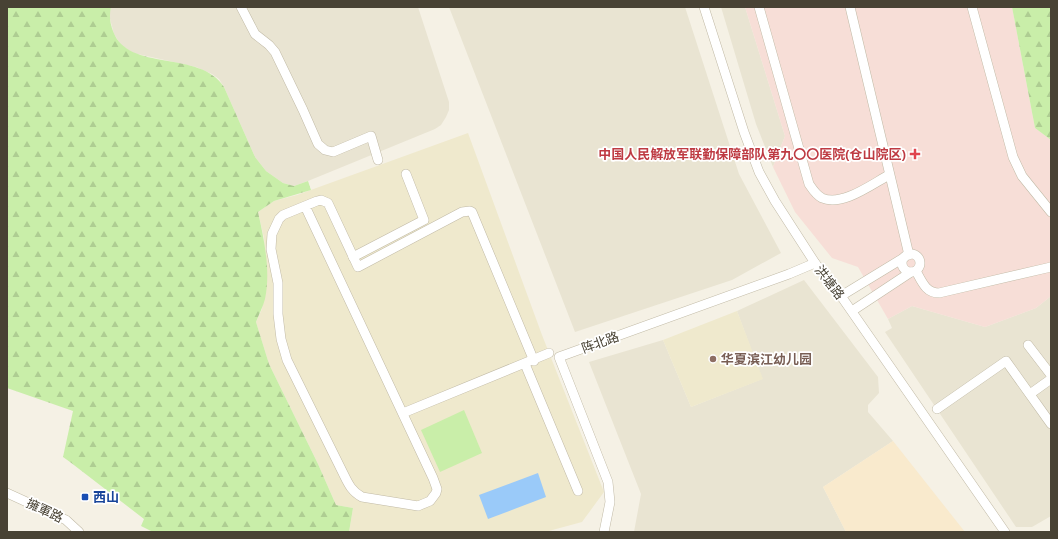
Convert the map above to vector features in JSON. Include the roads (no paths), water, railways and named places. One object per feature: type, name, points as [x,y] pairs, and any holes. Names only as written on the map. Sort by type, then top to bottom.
[{"type":"street","points":[[241,7],[255,34],[272,48],[321,148],[333,152],[371,136],[378,160]]},
{"type":"street","name":"洪塘路","points":[[704,7],[754,160],[775,201],[814,263],[852,311],[1005,532]]},
{"type":"street","points":[[759,7],[809,184],[816,194],[825,199],[842,200],[889,174]]},
{"type":"street","points":[[850,7],[907,256]]},
{"type":"street","points":[[972,7],[1013,157],[1022,176],[1051,212]]},
{"type":"street","points":[[353,257],[424,220],[406,174]]},
{"type":"street","points":[[305,206],[403,413],[437,489],[436,493],[430,500],[418,506],[362,497],[354,492],[343,473],[283,349],[279,328],[278,283],[271,249],[272,234],[279,219],[287,212],[321,200],[328,203],[358,267],[462,212],[472,212],[578,491]]},
{"type":"street","points":[[391,237],[396,247]]},
{"type":"street","points":[[907,256],[902,262],[906,270],[914,272],[927,289],[939,294],[1051,267]]},
{"type":"street","points":[[841,296],[907,256],[916,256],[920,260],[920,266],[914,272],[852,311]]},
{"type":"street","name":"阵北路","points":[[604,532],[610,502],[608,482],[559,357],[789,274],[814,263]]},
{"type":"street","points":[[1028,345],[1051,375]]},
{"type":"street","points":[[403,413],[549,353]]},
{"type":"street","points":[[937,409],[1006,361],[1051,424]]},
{"type":"street","points":[[1030,394],[1051,379]]},
{"type":"street","name":"擁軍路","points":[[7,493],[66,520],[79,532]]},
{"type":"water","points":[[538,473],[546,497],[488,519],[479,495]]},
{"type":"place","name":"中国人民解放军联勤保障部队第九〇〇医院(仓山院区)","points":[[915,154]]},
{"type":"place","name":"华夏滨江幼儿园","points":[[713,359]]},
{"type":"place","name":"西山","points":[[85,497]]}]
